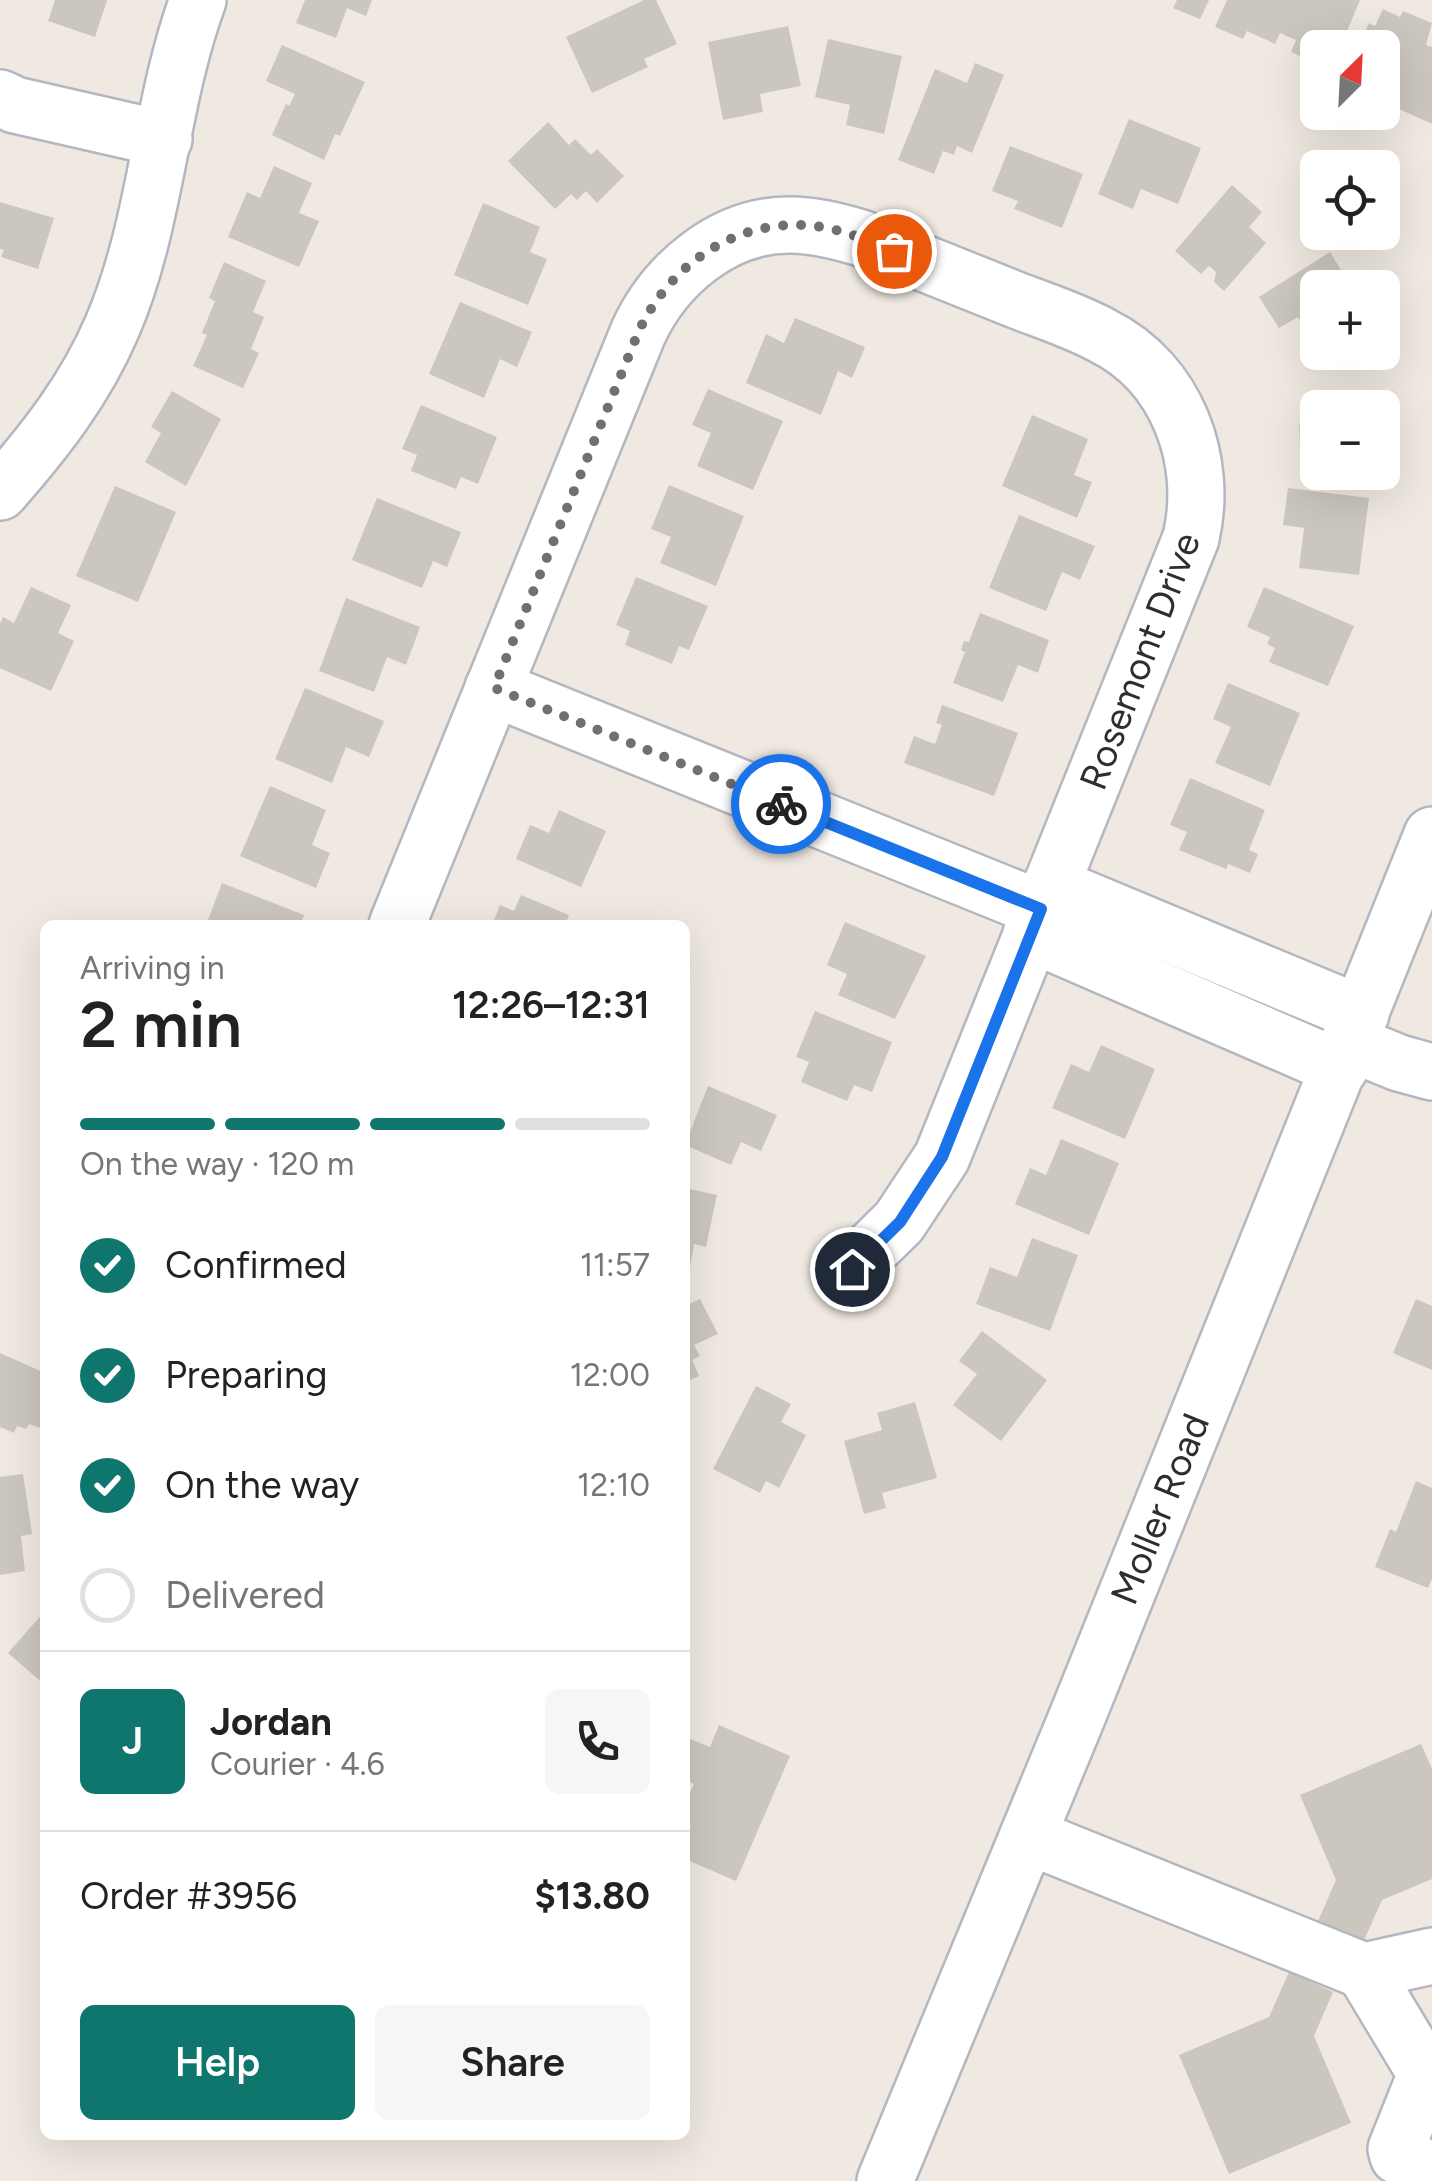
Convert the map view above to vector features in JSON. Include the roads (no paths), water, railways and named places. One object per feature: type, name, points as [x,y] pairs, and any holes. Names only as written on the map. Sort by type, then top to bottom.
[{"type":"street","points":[[0,492],[69,407],[112,327],[136,257],[198,0]]},
{"type":"street","points":[[0,98],[15,105],[164,138]]},
{"type":"street","name":"Rosemont Drive","points":[[398,920],[646,317],[666,286],[706,252],[738,235],[774,226],[826,228],[861,238],[1090,330],[1136,357],[1180,414],[1193,448],[1197,503],[1185,557],[942,1157],[900,1222],[852,1269]]},
{"type":"street","points":[[494,688],[1041,909],[1350,1042],[1432,1072]]},
{"type":"street","name":"Moller Road","points":[[885,2181],[1432,835]]},
{"type":"street","points":[[1028,1836],[1364,1971],[1432,1956]]},
{"type":"street","points":[[1364,1971],[1426,2074],[1396,2149],[1398,2156],[1432,2170]]}]
